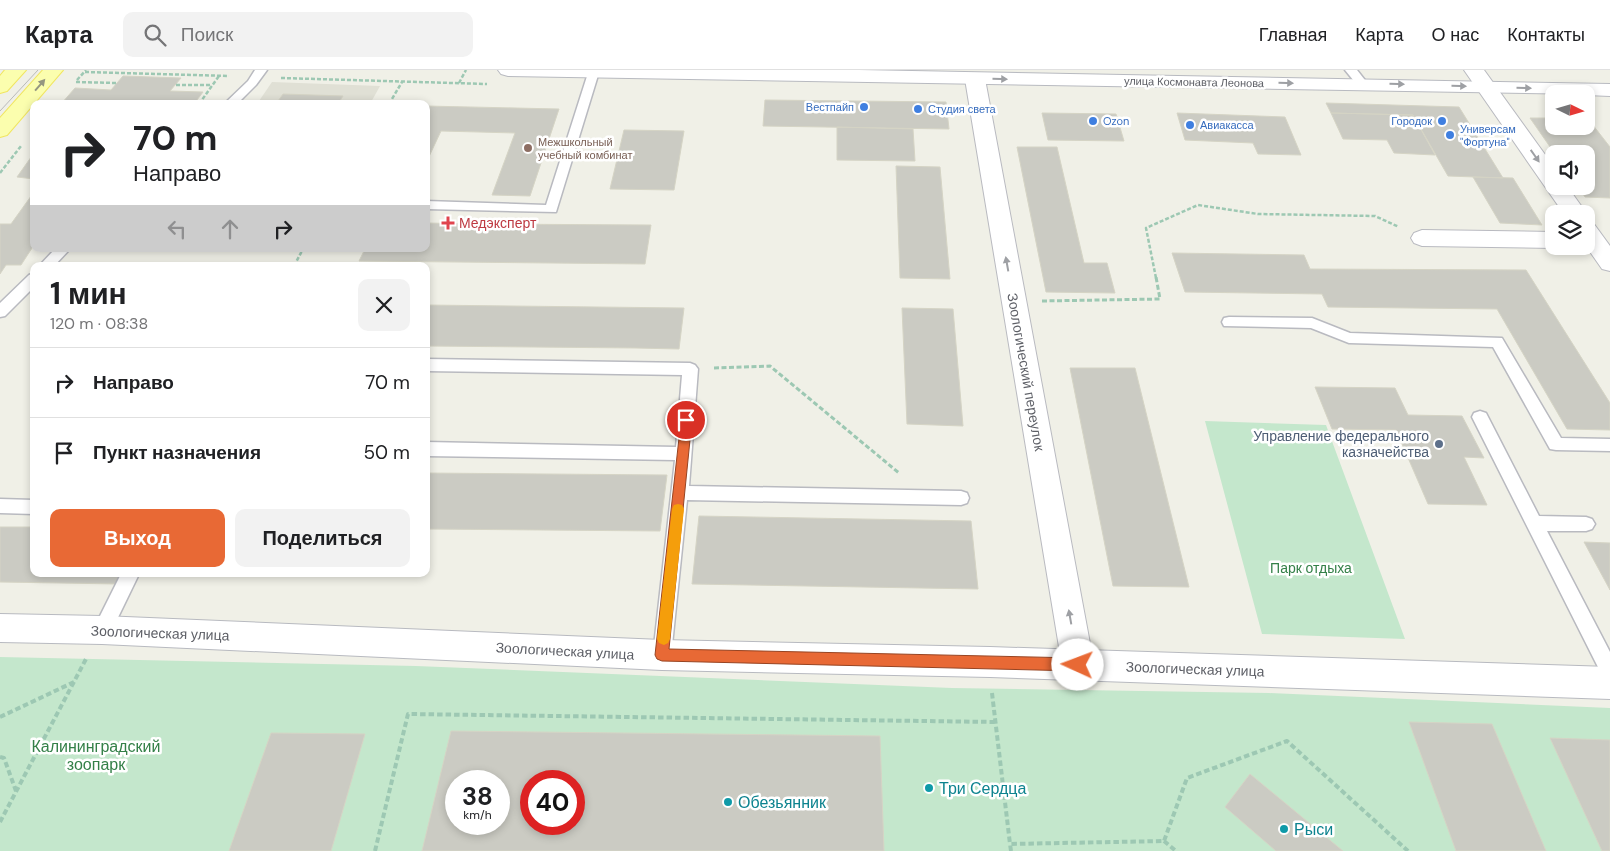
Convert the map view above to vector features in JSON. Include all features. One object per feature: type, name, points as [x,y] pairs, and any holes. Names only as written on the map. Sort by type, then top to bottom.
[{"type":"main road","points":[[0,87],[16,70]]},
{"type":"main road","points":[[0,131],[53,70]]},
{"type":"street","name":"улица Космонавта Леонова","points":[[508,70],[945,74],[975,79],[1060,75],[1356,77],[1545,88]]},
{"type":"street","points":[[1474,70],[1545,170]]},
{"type":"street","points":[[1549,70],[1560,85]]},
{"type":"street","name":"Зоологический переулок","points":[[975,79],[1078,665]]},
{"type":"street","name":"улица Космонавта Леонова","points":[[1595,90],[1610,90]]},
{"type":"street","points":[[1422,238],[1545,240]]},
{"type":"street","points":[[1595,244],[1610,263]]},
{"type":"street","name":"Зоологическая улица","points":[[0,628],[102,630],[662,655],[990,662],[1610,683]]},
{"type":"lane","points":[[234,100],[252,83],[261,70]]},
{"type":"lane","points":[[430,205],[551,209],[593,72]]},
{"type":"lane","points":[[50,262],[60,252]]},
{"type":"lane","points":[[0,312],[30,282]]},
{"type":"lane","points":[[1229,322],[1312,323],[1349,338],[1497,342],[1556,444],[1610,445]]},
{"type":"lane","points":[[430,365],[690,369],[684,454],[662,655]]},
{"type":"lane","points":[[1480,417],[1610,671]]},
{"type":"lane","points":[[430,449],[684,454]]},
{"type":"lane","points":[[679,493],[961,498]]},
{"type":"lane","points":[[0,506],[30,507]]},
{"type":"lane","points":[[1534,523],[1586,524]]},
{"type":"lane","points":[[102,630],[128,577]]},
{"type":"path","points":[[459,83],[466,70]]},
{"type":"path","points":[[202,100],[219,76]]},
{"type":"path","points":[[76,82],[117,83]]},
{"type":"path","points":[[391,100],[402,82]]},
{"type":"path","points":[[176,85],[212,86]]},
{"type":"path","points":[[0,173],[22,145]]},
{"type":"path","points":[[1037,301],[1160,299],[1146,228],[1198,205],[1258,214],[1375,216],[1422,238]]},
{"type":"path","points":[[690,369],[770,366],[928,497]]},
{"type":"path","points":[[0,822],[102,630]]},
{"type":"path","points":[[990,662],[1011,851]]},
{"type":"path","points":[[0,717],[74,682]]},
{"type":"path","points":[[375,851],[408,714],[996,722]]},
{"type":"path","points":[[1164,841],[1186,778],[1287,741],[1408,851]]},
{"type":"path","points":[[0,757],[4,758],[16,792]]},
{"type":"path","points":[[1010,844],[1164,841],[1176,851]]},
{"type":"shaded area","points":[[272,82],[380,86],[372,100],[260,100]]},
{"type":"green space","name":"Парк отдыха","points":[[1205,421],[1326,425],[1405,639],[1262,634]]},
{"type":"green space","name":"Калининградский зоопарк","points":[[0,657],[416,666],[952,688],[1269,693],[1610,708],[1610,851],[0,851]]},
{"type":"building","points":[[123,76],[181,78],[170,91],[203,92],[197,100],[64,100],[75,88],[111,90]]},
{"type":"building","points":[[283,94],[343,96],[340,100],[279,100]]},
{"type":"building","points":[[765,100],[946,102],[949,129],[763,126]]},
{"type":"building","name":"Универсам \"Фортуна\"","points":[[1326,103],[1459,107],[1503,178],[1448,176],[1413,115],[1331,113]]},
{"type":"building","name":"Межшкольный учебный комбинат","points":[[430,106],[559,109],[530,196],[492,195],[515,133],[441,131],[430,154]]},
{"type":"building","points":[[1042,113],[1116,114],[1124,141],[1048,140]]},
{"type":"building","points":[[1177,113],[1285,117],[1301,155],[1258,154],[1253,143],[1185,140]]},
{"type":"building","points":[[1331,113],[1413,115],[1435,155],[1394,153],[1387,140],[1343,139]]},
{"type":"building","points":[[1530,118],[1545,118],[1545,135],[1595,135],[1595,128],[1610,147],[1610,198],[1585,197],[1584,195],[1595,195],[1595,145],[1549,145]]},
{"type":"building","points":[[837,127],[913,129],[915,161],[837,160]]},
{"type":"building","points":[[624,130],[684,131],[674,190],[610,189]]},
{"type":"building","points":[[1017,147],[1057,147],[1084,263],[1107,263],[1115,293],[1046,292]]},
{"type":"building","points":[[30,159],[30,179],[17,177]]},
{"type":"building","points":[[896,166],[940,167],[950,279],[900,278]]},
{"type":"building","points":[[1473,177],[1513,178],[1542,225],[1500,223]]},
{"type":"building","points":[[30,198],[30,251],[21,265],[6,265],[0,274],[0,224],[11,224]]},
{"type":"building","points":[[430,223],[651,225],[645,264],[359,261],[364,252],[430,252]]},
{"type":"building","points":[[1172,253],[1304,255],[1310,269],[1526,270],[1610,403],[1610,430],[1567,429],[1497,309],[1328,307],[1322,294],[1185,292]]},
{"type":"building","points":[[430,305],[684,308],[679,349],[430,346]]},
{"type":"building","points":[[902,308],[953,309],[963,426],[907,424]]},
{"type":"building","points":[[1070,368],[1135,368],[1189,587],[1113,586]]},
{"type":"building","name":"Управление федерального казначейства","points":[[1315,387],[1395,388],[1408,415],[1462,416],[1484,458],[1464,457],[1487,505],[1428,504],[1396,430],[1332,429]]},
{"type":"building","points":[[430,473],[667,475],[660,531],[430,529]]},
{"type":"building","points":[[699,516],[971,521],[978,589],[692,584]]},
{"type":"building","points":[[0,527],[30,527],[30,577],[122,577],[119,584],[0,582]]},
{"type":"building","points":[[1584,542],[1610,543],[1610,590]]},
{"type":"building","points":[[1409,722],[1492,724],[1546,851],[1456,851]]},
{"type":"building","name":"Обезьянник","points":[[451,731],[880,736],[884,851],[422,851]]},
{"type":"building","points":[[271,733],[365,734],[331,851],[229,851]]},
{"type":"building","points":[[1550,738],[1610,740],[1610,851],[1602,851]]},
{"type":"building","name":"Рыси","points":[[1250,774],[1343,851],[1276,851],[1225,807]]},
{"type":"tram line","points":[[0,111],[38,70]]},
{"type":"slow traffic","points":[[664,639],[678,509]]},
{"type":"place","name":"Вестпайп","points":[[864,107]]},
{"type":"place","name":"Студия света","points":[[918,109]]},
{"type":"place","name":"Ozon","points":[[1093,121]]},
{"type":"place","name":"Городок","points":[[1442,121]]},
{"type":"place","name":"Авиакасса","points":[[1190,125]]},
{"type":"place","name":"Универсам \"Фортуна\"","points":[[1450,135]]},
{"type":"place","name":"Межшкольный учебный комбинат","points":[[528,148]]},
{"type":"place","name":"Медэксперт","points":[[448,223]]},
{"type":"place","name":"Управление федерального казначейства","points":[[1439,444]]},
{"type":"place","name":"Три Сердца","points":[[929,788]]},
{"type":"place","name":"Обезьянник","points":[[728,802]]},
{"type":"place","name":"Рыси","points":[[1284,829]]},
{"type":"route","points":[[686,420],[662,655],[1078,665]]}]
